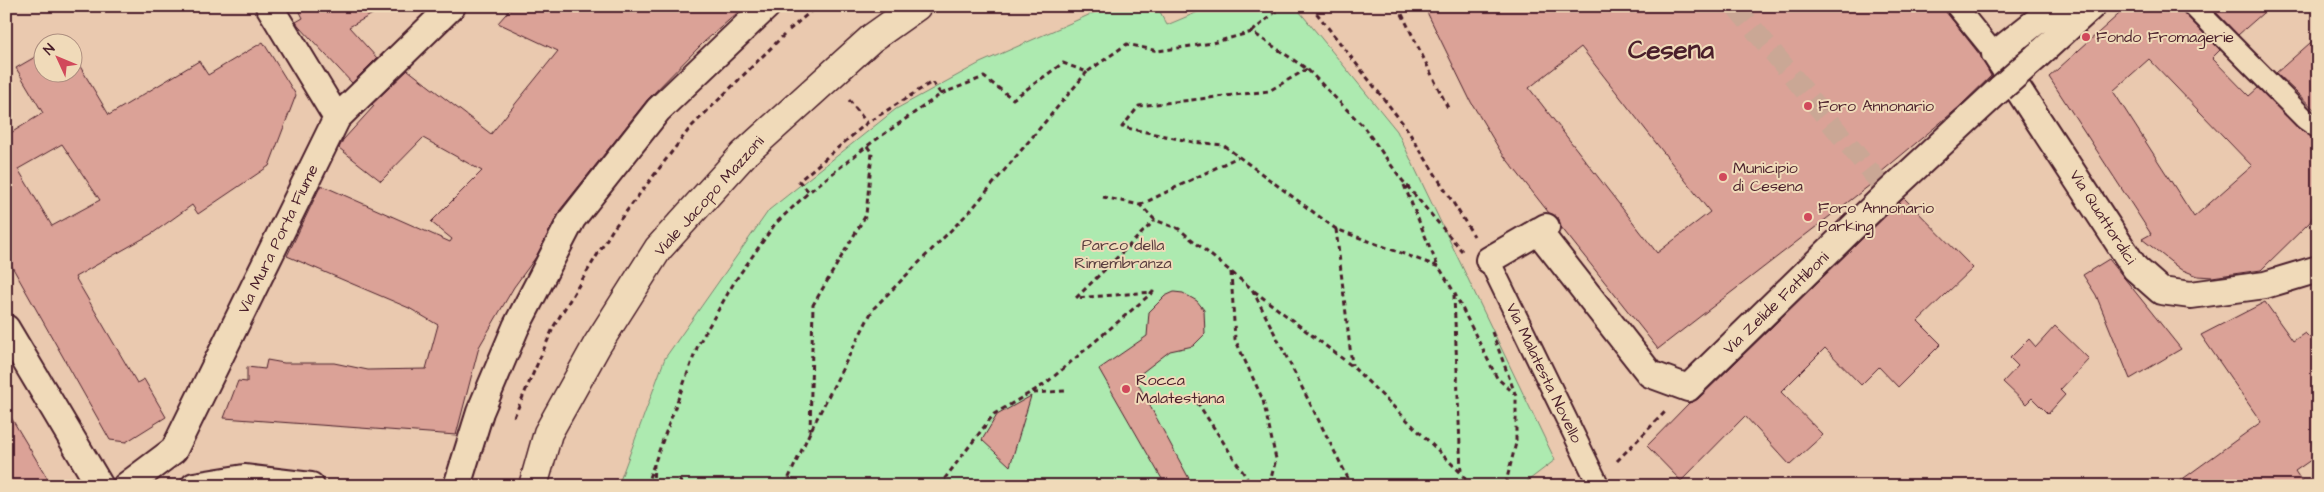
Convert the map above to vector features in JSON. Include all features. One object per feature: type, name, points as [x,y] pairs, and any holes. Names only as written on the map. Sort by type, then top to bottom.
[{"type":"street","points":[[269,6],[337,118]]},
{"type":"street","name":"Via Mura Porta Fiume","points":[[126,486],[174,450],[337,118],[452,6]]},
{"type":"street","points":[[457,486],[480,412],[516,327],[572,219],[658,110],[767,6]]},
{"type":"street","name":"Viale Jacopo Mazzoni","points":[[533,486],[548,433],[597,345],[658,249],[744,154],[872,38],[917,6]]},
{"type":"street","points":[[1956,6],[1995,54],[2056,6]]},
{"type":"street","name":"Via Zelide Fattiboni","points":[[1688,388],[1888,193],[2092,6]]},
{"type":"street","points":[[2193,6],[2305,119],[2318,128]]},
{"type":"street","name":"Via Quattordici","points":[[1995,54],[2135,268],[2160,290],[2191,295],[2265,286],[2318,269]]},
{"type":"street","points":[[1489,260],[1542,229],[1650,374],[1688,388]]},
{"type":"street","name":"Via Malatesta Novello","points":[[1489,260],[1598,484]]},
{"type":"street","points":[[6,328],[100,486]]},
{"type":"street","points":[[194,486],[244,478],[311,486]]},
{"type":"path","points":[[514,417],[554,326],[613,229],[690,128],[803,16],[816,6]]},
{"type":"path","points":[[785,486],[810,432],[873,309],[971,210],[1087,72],[1127,44],[1158,51],[1212,43],[1252,32],[1282,6]]},
{"type":"path","points":[[1311,6],[1405,126],[1489,260]]},
{"type":"path","points":[[1398,6],[1449,110]]},
{"type":"path","points":[[1252,32],[1307,69],[1364,126],[1402,180],[1463,252]]},
{"type":"path","points":[[646,486],[698,345],[735,281],[775,224],[809,192],[867,146],[941,94],[984,77],[1013,99],[1063,63],[1087,72]]},
{"type":"path","points":[[1307,69],[1269,91],[1139,106],[1122,127],[1193,142],[1223,145],[1336,229],[1439,267]]},
{"type":"path","points":[[809,192],[799,180],[867,124],[932,82],[941,94]]},
{"type":"path","points":[[810,432],[813,305],[866,214],[872,153],[867,146]]},
{"type":"path","points":[[1140,205],[1238,157]]},
{"type":"path","points":[[1402,180],[1439,267],[1454,292],[1497,378],[1516,396]]},
{"type":"path","points":[[1103,197],[1140,205],[1155,220],[1179,229],[1230,272],[1352,366],[1461,473],[1470,486]]},
{"type":"path","points":[[939,486],[994,414],[1033,393],[1153,292],[1076,298],[1155,220]]},
{"type":"path","points":[[1336,229],[1352,366]]},
{"type":"path","points":[[1230,272],[1235,339],[1264,400],[1276,459],[1269,486]]},
{"type":"path","points":[[1252,289],[1352,486]]},
{"type":"path","points":[[1454,292],[1461,473]]},
{"type":"path","points":[[1491,331],[1516,396],[1516,443],[1505,486]]},
{"type":"path","points":[[1598,484],[1688,388]]},
{"type":"path","points":[[1033,393],[1065,391]]},
{"type":"path","points":[[1197,402],[1252,486]]},
{"type":"path","points":[[653,486],[654,461]]},
{"type":"path","points":[[672,486],[679,480],[685,486]]},
{"type":"green space","name":"Parco della Rimembranza","points":[[1109,6],[1157,6],[1167,25],[1212,6],[1295,6],[1397,131],[1555,460],[1521,486],[618,486],[665,358],[769,210],[896,109],[980,63]]},
{"type":"building","points":[[297,6],[387,6],[349,27],[377,58],[352,83],[296,22],[303,18]]},
{"type":"building","points":[[513,6],[745,6],[704,42],[648,99],[560,210],[536,257],[514,287],[479,347],[456,435],[224,418],[238,381],[247,382],[247,367],[265,369],[267,360],[284,363],[334,363],[368,370],[426,369],[438,325],[409,308],[287,256],[321,185],[450,242],[452,239],[431,222],[482,171],[423,138],[381,181],[339,148],[343,140],[374,106],[372,104],[408,70],[491,134],[558,51],[498,23]]},
{"type":"building","points":[[1424,6],[1944,6],[1947,13],[1980,55],[1991,76],[1958,108],[1880,173],[1883,175],[1658,349],[1561,227],[1559,219],[1549,213],[1501,152],[1471,102]],"holes":[[[1581,47],[1710,212],[1657,253],[1529,88]]]},
{"type":"building","points":[[2128,6],[2181,6],[2185,14],[2220,50],[2212,58],[2249,96],[2258,88],[2297,127],[2318,140],[2318,205],[2310,222],[2261,270],[2212,277],[2198,276],[2180,269],[2142,239],[2151,234],[2049,77]],"holes":[[[2149,59],[2252,166],[2194,217],[2113,91]]]},
{"type":"building","points":[[2210,6],[2271,6],[2238,35]]},
{"type":"building","points":[[2318,36],[2318,113],[2276,73]]},
{"type":"building","points":[[263,42],[296,95],[269,166],[198,214],[192,205],[153,233],[75,277],[137,383],[144,379],[166,417],[126,442],[110,440],[6,256],[6,136],[43,113],[16,68],[32,59],[32,82],[82,82],[82,70],[109,115],[199,61],[208,75]],"holes":[[[62,144],[100,200],[52,226],[18,169]]]},
{"type":"building","points":[[1904,198],[1973,268],[1918,321],[1941,344],[1898,387],[1879,367],[1861,385],[1825,348],[1781,392],[1823,435],[1790,465],[1745,416],[1681,481],[1647,446],[1689,403],[1698,399]]},
{"type":"building","points":[[2109,259],[2181,349],[2130,379],[2096,295],[2083,275]]},
{"type":"building","name":"Rocca Malatestiana","points":[[1174,292],[1183,293],[1197,301],[1204,310],[1205,334],[1193,346],[1170,351],[1135,378],[1193,486],[1166,486],[1099,369],[1147,336],[1149,312],[1165,296]]},
{"type":"building","points":[[2265,302],[2293,341],[2305,333],[2318,346],[2318,455],[2295,471],[2305,486],[2173,486],[2261,422],[2201,335]]},
{"type":"building","points":[[2055,326],[2089,359],[2060,390],[2065,395],[2048,414],[2032,398],[2026,404],[2003,382],[2018,366],[2010,358],[2029,339],[2036,347]]},
{"type":"building","points":[[1031,396],[1010,466],[982,440],[997,415]]},
{"type":"building","points":[[6,409],[52,486],[6,486]]},
{"type":"tunnel","points":[[1735,6],[1888,193]]},
{"type":"place","name":"Fondo Fromagerie","points":[[2086,37]]},
{"type":"place","name":"Foro Annonario","points":[[1808,106]]},
{"type":"place","name":"Municipio di Cesena","points":[[1723,177]]},
{"type":"place","name":"Foro Annonario Parking","points":[[1808,217]]},
{"type":"place","name":"Rocca Malatestiana","points":[[1126,389]]},
{"type":"district","name":"Cesena","points":[[1671,50]]}]
